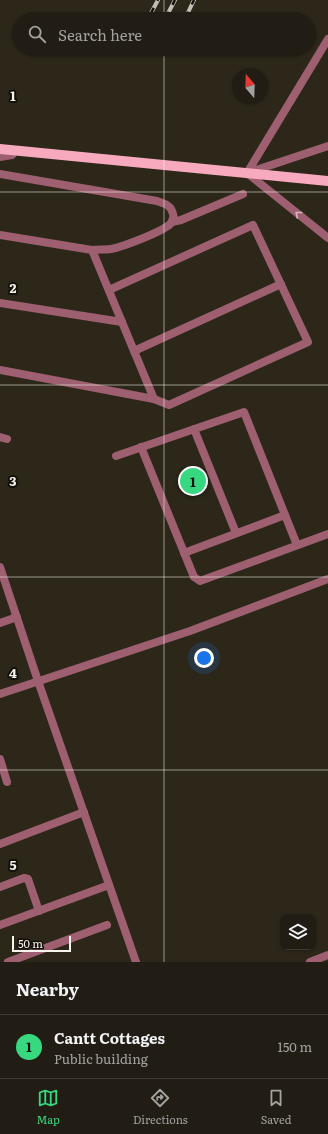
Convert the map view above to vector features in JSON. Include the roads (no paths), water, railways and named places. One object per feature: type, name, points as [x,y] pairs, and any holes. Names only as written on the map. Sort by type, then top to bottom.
[{"type":"main road","points":[[0,149],[328,181]]},
{"type":"street","points":[[247,173],[328,39]]},
{"type":"street","points":[[247,173],[328,146]]},
{"type":"street","points":[[0,157],[12,155],[14,151]]},
{"type":"street","points":[[247,173],[328,238]]},
{"type":"street","points":[[0,174],[157,201],[167,204],[174,216],[172,222],[168,226],[152,234],[111,249],[92,250],[0,235]]},
{"type":"street","points":[[172,222],[181,220],[243,194]]},
{"type":"street","points":[[0,370],[154,399],[170,405],[308,342],[253,225],[109,290]]},
{"type":"street","points":[[92,250],[154,399]]},
{"type":"street","points":[[134,351],[281,284]]},
{"type":"street","points":[[0,303],[122,322]]},
{"type":"street","points":[[116,456],[244,412],[297,545]]},
{"type":"street","points":[[194,429],[236,533]]},
{"type":"street","points":[[141,447],[194,577],[200,581],[328,534]]},
{"type":"street","points":[[184,553],[285,515]]},
{"type":"street","points":[[0,567],[136,962]]},
{"type":"street","points":[[0,694],[190,631],[328,579]]},
{"type":"street","points":[[0,623],[17,617]]},
{"type":"street","points":[[0,759],[8,782]]},
{"type":"street","points":[[0,844],[84,812]]},
{"type":"street","points":[[0,887],[24,878],[28,879],[39,911]]},
{"type":"street","points":[[0,925],[109,884]]},
{"type":"street","points":[[8,962],[107,925]]},
{"type":"street","points":[[310,962],[328,955]]},
{"type":"railway","points":[[152,12],[158,0]]},
{"type":"railway","points":[[169,12],[175,0]]},
{"type":"railway","points":[[188,12],[194,0]]},
{"type":"place","name":"Cantt Cottages","points":[[193,481]]}]
